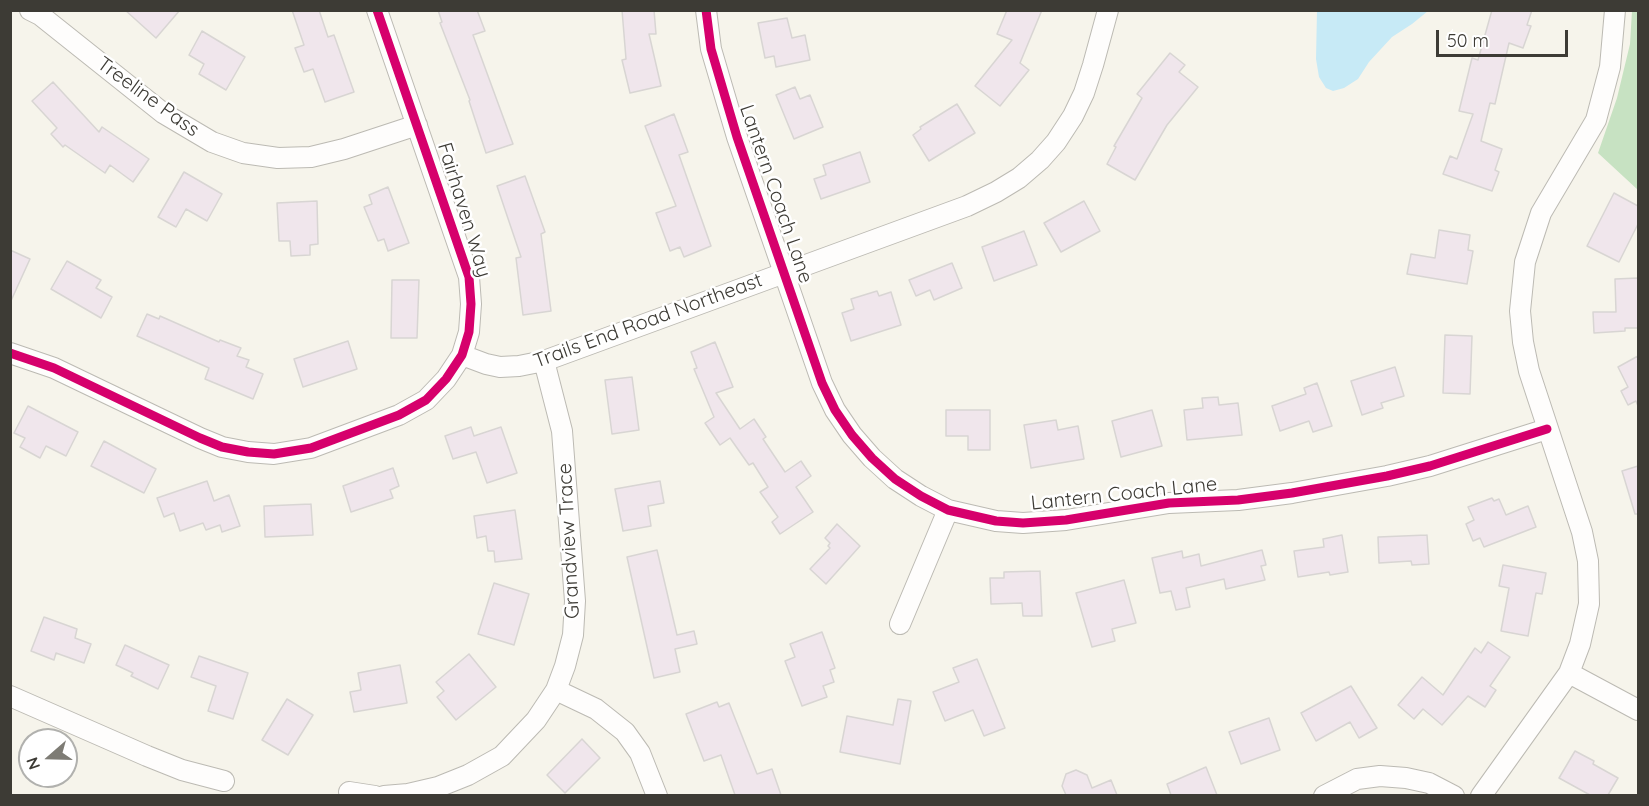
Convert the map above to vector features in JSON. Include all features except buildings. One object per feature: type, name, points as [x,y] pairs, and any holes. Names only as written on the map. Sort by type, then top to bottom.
[{"type":"street","name":"Treeline Pass","points":[[30,10],[40,15],[162,112],[212,142],[243,153],[278,158],[311,157],[344,149],[417,125]]},
{"type":"street","name":"Fairhaven Way","points":[[10,353],[54,368],[222,447],[248,452],[274,454],[311,448],[399,415],[426,400],[446,379],[462,355],[469,332],[471,304],[469,277],[378,10]]},
{"type":"street","name":"Lantern Coach Lane","points":[[706,10],[718,79],[822,383],[835,410],[872,459],[895,479],[948,510],[996,521],[1023,523],[1066,520],[1169,503],[1238,500],[1292,493],[1430,466],[1547,429]]},
{"type":"street","name":"Trails End Road Northeast","points":[[462,355],[500,367],[544,361],[967,206],[996,192],[1019,178],[1040,160],[1073,116],[1084,93],[1108,10]]},
{"type":"street","points":[[1481,795],[1569,673],[1580,644],[1589,604],[1588,561],[1582,532],[1529,371],[1523,342],[1521,311],[1525,262],[1541,213],[1596,120],[1610,67],[1615,10]]},
{"type":"street","name":"Grandview Trace","points":[[384,795],[408,794],[438,787],[502,756],[536,720],[556,690],[565,666],[573,635],[575,601],[562,431],[544,361]]},
{"type":"street","points":[[900,624],[948,510]]},
{"type":"street","points":[[1569,673],[1638,710]]},
{"type":"street","points":[[556,690],[596,709],[625,732],[640,753],[657,795]]},
{"type":"street","points":[[10,696],[173,767],[224,781]]},
{"type":"street","points":[[1324,795],[1357,779],[1380,776],[1429,783],[1454,795]]},
{"type":"street","points":[[349,792],[375,795]]},
{"type":"green space","points":[[1632,11],[1638,11],[1638,190],[1598,153],[1617,98],[1630,44]]},
{"type":"water","points":[[1317,10],[1428,11],[1392,37],[1369,62],[1358,79],[1344,88],[1333,91],[1326,88],[1319,77],[1316,59]]},
{"type":"cycle path","points":[[10,353],[54,368],[200,438],[222,447],[248,452],[274,454],[311,448],[399,415],[426,400],[446,379],[462,355],[469,332],[471,304],[469,277],[377,10]]},
{"type":"cycle path","points":[[706,10],[711,49],[737,137],[822,383],[835,410],[852,435],[895,479],[948,510],[996,521],[1023,523],[1066,520],[1169,503],[1238,500],[1292,493],[1430,466],[1547,429]]}]
